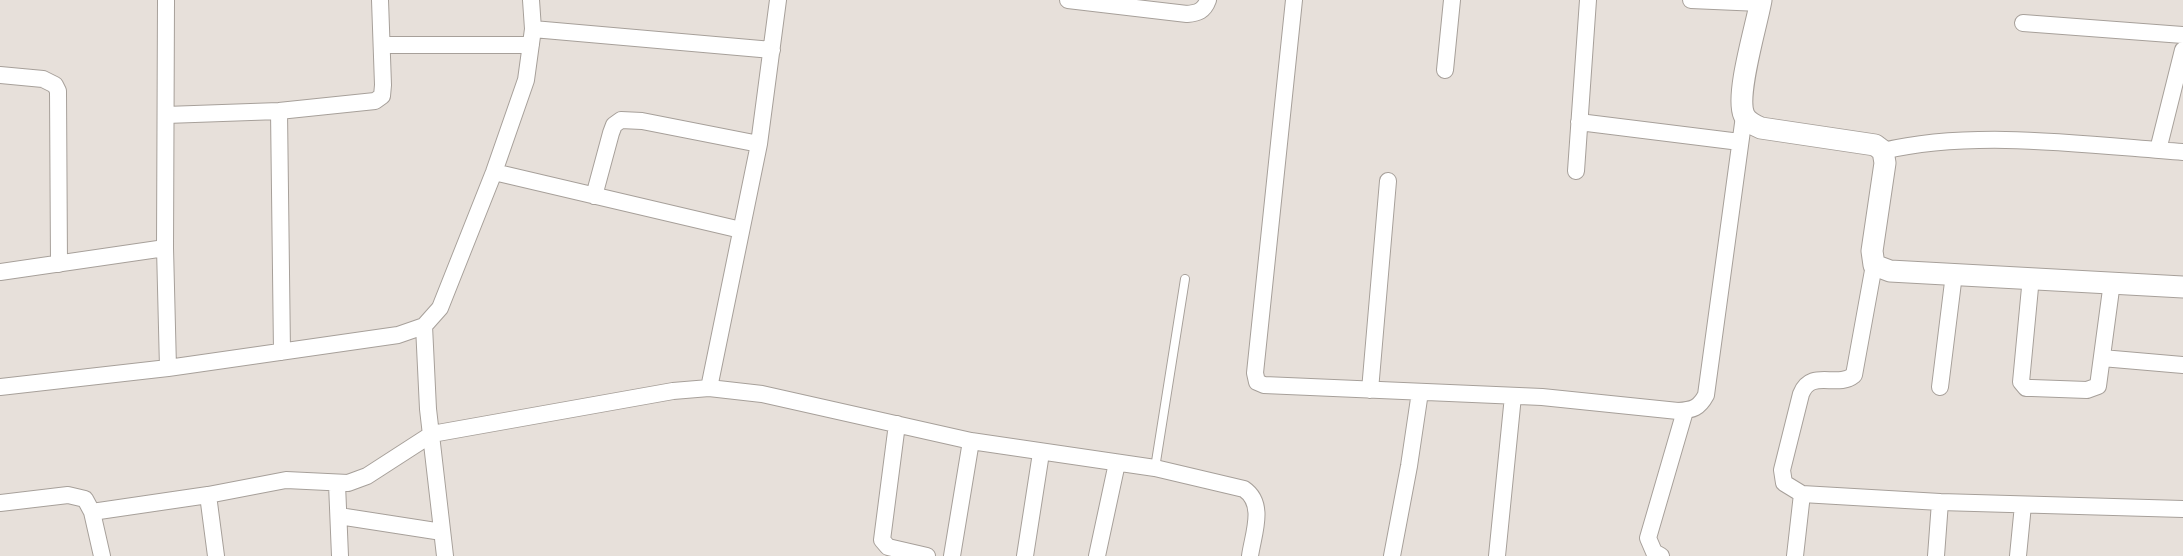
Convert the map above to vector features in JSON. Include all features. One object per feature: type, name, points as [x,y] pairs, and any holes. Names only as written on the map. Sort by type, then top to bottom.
[{"type":"street","points":[[166,0],[165,248],[168,368]]},
{"type":"street","points":[[166,115],[279,111],[369,103],[379,99],[383,85],[380,0]]},
{"type":"street","points":[[0,387],[282,352],[398,335],[424,326],[440,308],[494,173],[526,80],[532,37],[531,0]]},
{"type":"street","points":[[709,388],[759,144],[778,0]]},
{"type":"street","points":[[1068,0],[1187,14],[1198,13],[1205,8],[1208,0]]},
{"type":"street","points":[[1294,0],[1255,373],[1257,382],[1264,386],[1513,396],[1685,411],[1701,405],[1706,395],[1744,116],[1742,93],[1760,2],[1691,0]]},
{"type":"street","points":[[1445,70],[1452,0]]},
{"type":"street","points":[[1576,171],[1588,0]]},
{"type":"street","points":[[2023,23],[2183,35]]},
{"type":"street","points":[[382,46],[532,37],[772,50]]},
{"type":"street","points":[[2158,150],[2183,50]]},
{"type":"street","points":[[0,75],[43,79],[55,85],[58,91],[59,264]]},
{"type":"street","points":[[279,111],[282,352]]},
{"type":"street","points":[[1744,116],[1750,123],[1761,128],[1875,145],[1882,151],[1885,163],[1872,251],[1874,265],[1854,375],[1842,380],[1818,379],[1804,386],[1782,477],[1784,483],[1802,494],[1940,502],[2183,509]]},
{"type":"street","points":[[594,196],[611,133],[614,125],[621,120],[642,121],[759,144]]},
{"type":"street","points":[[1579,122],[1740,142]]},
{"type":"street","points":[[1882,151],[1914,144],[1960,140],[2021,141],[2183,152]]},
{"type":"street","points":[[494,173],[741,230]]},
{"type":"street","points":[[1370,390],[1388,181]]},
{"type":"street","points":[[0,272],[165,248]]},
{"type":"street","points":[[1874,265],[1890,271],[2183,287]]},
{"type":"street","points":[[1940,387],[1954,274]]},
{"type":"street","points":[[2031,277],[2021,377],[2022,386],[2032,388],[2093,389],[2099,381],[2112,282]]},
{"type":"street","points":[[424,326],[428,409],[445,556]]},
{"type":"street","points":[[2102,358],[2183,365]]},
{"type":"street","points":[[92,512],[295,479],[348,483],[367,476],[432,434],[673,391],[709,388],[762,394],[971,441],[1155,468],[1244,489],[1252,495],[1257,511],[1250,556]]},
{"type":"street","points":[[1392,556],[1420,393]]},
{"type":"street","points":[[1497,556],[1513,396]]},
{"type":"street","points":[[1661,556],[1654,552],[1648,538],[1685,411]]},
{"type":"street","points":[[897,424],[882,540],[888,547],[927,556]]},
{"type":"street","points":[[952,556],[971,441]]},
{"type":"street","points":[[1025,556],[1041,453]]},
{"type":"street","points":[[1097,556],[1117,463]]},
{"type":"street","points":[[337,484],[340,556]]},
{"type":"street","points":[[1796,556],[1802,494]]},
{"type":"street","points":[[0,503],[78,495],[85,499],[92,512],[102,556]]},
{"type":"street","points":[[208,495],[216,556]]},
{"type":"street","points":[[1936,556],[1940,502]]},
{"type":"street","points":[[2018,556],[2023,505]]},
{"type":"street","points":[[339,516],[442,532]]},
{"type":"lane","points":[[1155,468],[1185,279]]}]
